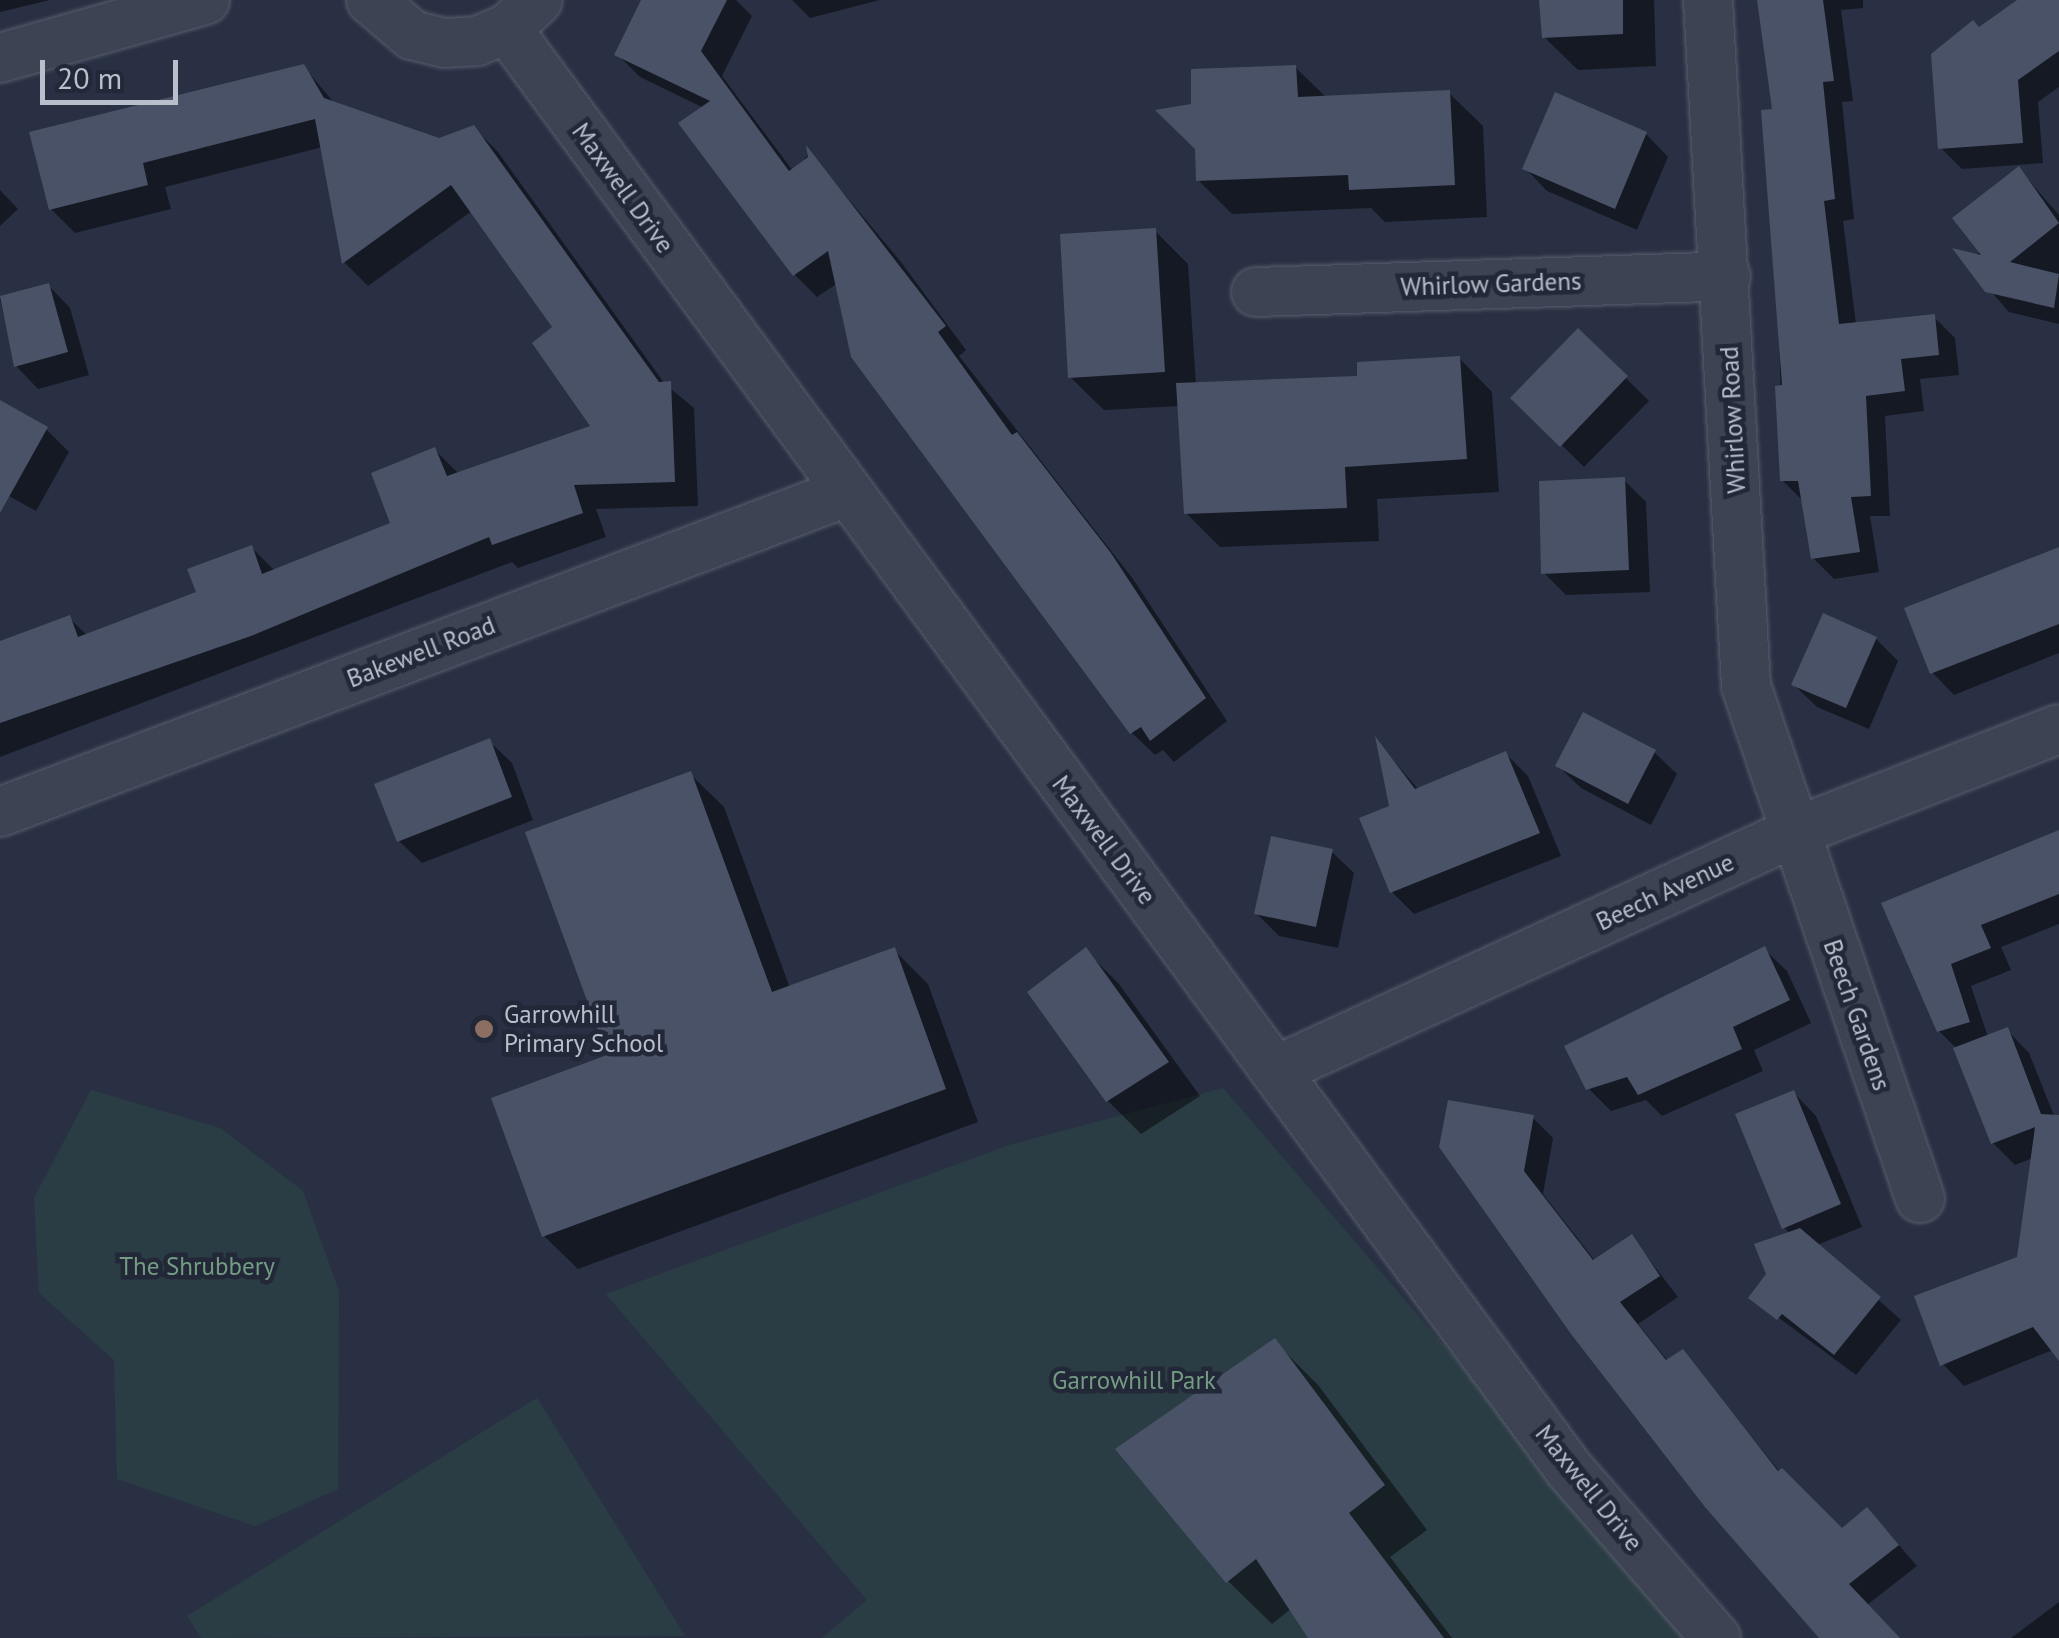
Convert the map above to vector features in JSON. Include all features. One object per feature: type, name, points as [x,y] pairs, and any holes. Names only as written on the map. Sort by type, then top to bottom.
[{"type":"street","points":[[0,58],[205,0]]},
{"type":"street","points":[[371,0],[412,35],[444,44],[477,42],[523,15]]},
{"type":"street","name":"Whirlow Road","points":[[1708,0],[1746,686],[1795,832]]},
{"type":"street","name":"Maxwell Drive","points":[[523,15],[844,494],[1277,1070],[1569,1469],[1716,1638]]},
{"type":"street","name":"Whirlow Gardens","points":[[1256,292],[1726,276]]},
{"type":"street","name":"Bakewell Road","points":[[0,812],[844,494]]},
{"type":"street","name":"Beech Avenue","points":[[1277,1070],[1795,832],[2059,730]]},
{"type":"street","name":"Beech Gardens","points":[[1795,832],[1920,1198]]},
{"type":"green space","name":"Garrowhill Park","points":[[1223,1088],[1695,1638],[822,1638],[867,1600],[606,1294],[1009,1145]]},
{"type":"green space","name":"The Shrubbery","points":[[91,1090],[220,1128],[303,1191],[339,1291],[338,1489],[255,1526],[117,1479],[114,1360],[39,1293],[34,1198]]},
{"type":"green space","points":[[537,1398],[685,1636],[201,1638],[187,1616]]},
{"type":"building","points":[[641,0],[727,0],[701,51],[789,171],[808,157],[806,145],[946,326],[938,332],[1012,435],[1017,432],[1111,553],[1206,698],[1150,741],[1141,727],[1130,734],[851,357],[828,251],[793,276],[678,123],[710,101],[614,55]]},
{"type":"building","points":[[1539,0],[1623,0],[1623,34],[1542,38]]},
{"type":"building","points":[[1757,0],[1823,0],[1834,81],[1823,82],[1835,199],[1824,201],[1839,324],[1935,314],[1939,355],[1901,359],[1905,391],[1866,396],[1871,496],[1851,497],[1860,552],[1811,559],[1798,481],[1780,481],[1775,386],[1782,385],[1761,110],[1772,109]]},
{"type":"building","points":[[2017,0],[2059,0],[2059,51],[2018,80],[2023,143],[1938,149],[1931,54],[1973,20],[1979,27]]},
{"type":"building","points":[[304,64],[324,98],[439,138],[474,125],[659,382],[671,381],[675,482],[574,485],[583,513],[492,545],[489,537],[251,636],[0,723],[0,641],[70,615],[78,637],[196,592],[187,569],[252,545],[262,574],[390,523],[371,473],[435,447],[447,476],[590,426],[532,343],[552,327],[451,185],[342,264],[315,119],[143,163],[148,185],[49,210],[29,132]]},
{"type":"building","points":[[1296,65],[1298,97],[1450,90],[1455,185],[1349,190],[1348,175],[1196,181],[1195,149],[1155,110],[1191,104],[1191,69]]},
{"type":"building","points":[[1555,92],[1647,132],[1615,209],[1522,169]]},
{"type":"building","points":[[2019,166],[2059,223],[2010,262],[2059,274],[2054,308],[1985,292],[1952,248],[1981,255],[1952,218]]},
{"type":"building","points":[[1156,228],[1165,372],[1068,378],[1060,234]]},
{"type":"building","points":[[49,283],[68,352],[14,367],[0,296]]},
{"type":"building","points":[[1578,328],[1628,376],[1560,447],[1510,398]]},
{"type":"building","points":[[1460,356],[1467,459],[1345,467],[1347,508],[1184,514],[1176,383],[1357,376],[1357,362]]},
{"type":"building","points":[[0,400],[48,427],[0,513]]},
{"type":"building","points":[[1625,477],[1629,570],[1541,574],[1539,481]]},
{"type":"building","points":[[2059,547],[2059,624],[1930,674],[1904,608]]},
{"type":"building","points":[[1823,613],[1877,637],[1846,708],[1791,685]]},
{"type":"building","points":[[1583,712],[1656,750],[1628,804],[1555,766]]},
{"type":"building","points":[[1375,736],[1415,789],[1506,751],[1540,833],[1390,893],[1359,818],[1389,806]]},
{"type":"building","points":[[490,738],[512,797],[397,842],[374,784]]},
{"type":"building","name":"Garrowhill Primary School","points":[[691,771],[772,992],[895,947],[946,1089],[542,1237],[491,1098],[607,1055],[525,832]]},
{"type":"building","points":[[2059,830],[2059,894],[1981,925],[1991,948],[1951,964],[1970,1022],[1937,1032],[1881,903]]},
{"type":"building","points":[[1271,836],[1333,849],[1316,927],[1254,914]]},
{"type":"building","points":[[1765,946],[1790,1000],[1733,1027],[1742,1049],[1638,1095],[1627,1077],[1586,1090],[1564,1046]]},
{"type":"building","points":[[1086,947],[1169,1062],[1106,1102],[1027,992]]},
{"type":"building","points":[[2008,1027],[2041,1114],[2059,1115],[2059,1361],[2033,1327],[1940,1366],[1914,1296],[2017,1257],[2035,1127],[1991,1144],[1953,1048]]},
{"type":"building","points":[[1794,1090],[1841,1204],[1782,1229],[1735,1114]]},
{"type":"building","points":[[1448,1100],[1534,1115],[1524,1171],[1593,1260],[1632,1234],[1660,1276],[1620,1302],[1666,1360],[1683,1349],[1778,1471],[1782,1468],[1842,1528],[1867,1507],[1899,1545],[1849,1584],[1900,1638],[1819,1638],[1705,1507],[1571,1334],[1439,1147]]},
{"type":"building","points":[[1800,1228],[1881,1297],[1834,1355],[1782,1314],[1777,1320],[1748,1298],[1766,1274],[1754,1244]]},
{"type":"building","points":[[1275,1338],[1385,1485],[1349,1513],[1444,1638],[1308,1638],[1256,1559],[1226,1583],[1115,1449]]},
{"type":"place","name":"Garrowhill Primary School","points":[[484,1029]]}]
